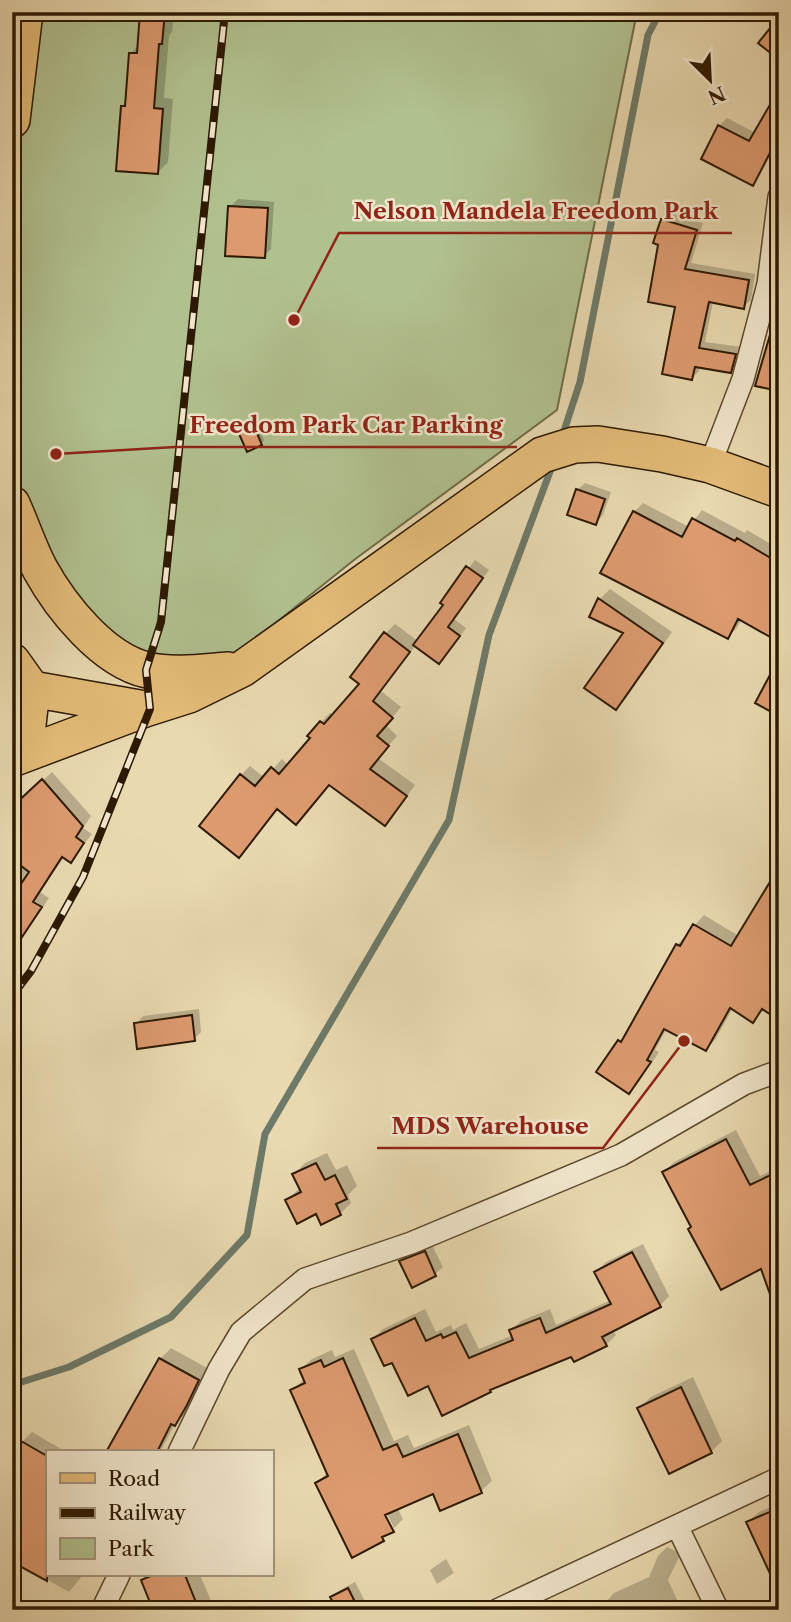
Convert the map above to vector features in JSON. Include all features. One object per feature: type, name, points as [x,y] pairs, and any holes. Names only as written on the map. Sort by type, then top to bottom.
[{"type":"main road","points":[[12,120],[25,12]]},
{"type":"main road","points":[[12,758],[189,695],[242,669],[558,450],[598,444],[662,454],[710,465],[779,490]]},
{"type":"main road","points":[[12,504],[41,569],[87,632],[113,655],[146,670],[160,672],[242,669]]},
{"type":"main road","points":[[12,661],[32,689],[27,734],[12,758]]},
{"type":"main road","points":[[32,689],[145,709]]},
{"type":"street","points":[[710,465],[743,379],[768,284],[779,197]]},
{"type":"street","points":[[180,1450],[219,1369],[241,1332],[305,1279],[411,1243],[621,1156],[744,1084],[779,1071]]},
{"type":"street","points":[[498,1610],[779,1478]]},
{"type":"street","points":[[677,1526],[718,1610]]},
{"type":"street","points":[[102,1610],[119,1576]]},
{"type":"green space","points":[[33,12],[637,12],[557,410],[354,560],[192,690],[122,674],[12,491],[12,230]]},
{"type":"building","points":[[140,12],[165,12],[162,44],[159,44],[154,108],[163,109],[158,174],[116,171],[121,106],[125,106],[129,53],[137,53]]},
{"type":"building","points":[[779,17],[779,60],[758,43]]},
{"type":"building","points":[[779,89],[779,135],[753,186],[701,159],[718,125],[749,141]]},
{"type":"building","points":[[228,206],[268,208],[265,258],[225,256]]},
{"type":"building","points":[[661,219],[697,230],[685,269],[749,280],[744,309],[709,302],[699,348],[736,354],[731,373],[695,367],[692,380],[662,374],[675,307],[648,302],[658,245],[653,243]]},
{"type":"building","points":[[777,311],[779,312],[779,391],[755,386]]},
{"type":"building","points":[[252,421],[262,445],[247,452],[236,427]]},
{"type":"building","points":[[576,489],[605,499],[596,525],[567,515]]},
{"type":"building","points":[[633,511],[682,537],[692,518],[735,541],[737,538],[779,563],[779,642],[738,619],[728,639],[600,573]]},
{"type":"building","points":[[466,566],[483,578],[448,627],[460,636],[439,664],[413,645],[443,605],[440,603]]},
{"type":"building","points":[[598,598],[663,643],[616,710],[584,688],[623,633],[589,617]]},
{"type":"building","points":[[384,632],[410,652],[373,701],[393,718],[377,736],[389,746],[370,769],[407,796],[385,826],[329,785],[296,825],[277,809],[239,858],[199,826],[240,774],[255,786],[271,767],[279,774],[310,738],[307,736],[320,721],[324,724],[359,684],[350,677]]},
{"type":"building","points":[[779,658],[779,716],[755,703]]},
{"type":"building","points":[[42,779],[83,826],[76,837],[84,843],[71,863],[62,857],[33,902],[42,907],[12,952],[12,897],[29,872],[12,859],[12,807]]},
{"type":"building","points":[[779,867],[779,1020],[762,1009],[753,1023],[730,1008],[706,1051],[664,1029],[647,1060],[651,1062],[629,1094],[596,1072],[618,1040],[621,1042],[676,944],[680,946],[693,924],[731,946]]},
{"type":"building","points":[[192,1015],[195,1041],[137,1049],[134,1023]]},
{"type":"building","points":[[726,1139],[750,1185],[779,1171],[779,1311],[776,1311],[761,1269],[721,1290],[688,1229],[691,1227],[662,1172]]},
{"type":"building","points":[[316,1163],[325,1180],[335,1175],[347,1199],[336,1204],[341,1215],[321,1225],[316,1214],[297,1224],[285,1200],[301,1192],[292,1174]]},
{"type":"building","points":[[425,1251],[436,1276],[412,1288],[399,1261]]},
{"type":"building","points":[[632,1252],[661,1307],[602,1337],[607,1346],[574,1362],[571,1357],[490,1390],[491,1392],[442,1416],[428,1386],[408,1396],[392,1363],[384,1366],[371,1339],[415,1318],[426,1341],[441,1334],[443,1338],[456,1332],[469,1358],[513,1340],[509,1330],[540,1318],[546,1333],[611,1304],[594,1272]]},
{"type":"building","points":[[159,1358],[199,1380],[175,1426],[171,1424],[158,1450],[107,1450]]},
{"type":"building","points":[[343,1358],[383,1450],[397,1444],[403,1457],[458,1434],[482,1493],[440,1511],[433,1494],[385,1515],[394,1532],[382,1537],[384,1541],[352,1558],[315,1483],[328,1476],[290,1390],[305,1383],[299,1369],[321,1360],[324,1367]]},
{"type":"building","points":[[681,1387],[712,1453],[669,1474],[637,1408]]},
{"type":"building","points":[[21,1441],[46,1455],[47,1581],[12,1562],[12,1456]]},
{"type":"building","points":[[779,1508],[779,1593],[746,1522]]},
{"type":"building","points":[[151,1576],[185,1576],[199,1610],[153,1610],[141,1580]]},
{"type":"building","points":[[348,1588],[359,1610],[337,1610],[330,1597]]},
{"type":"waterway","points":[[562,437],[580,382],[648,35],[660,12]]},
{"type":"waterway","points":[[12,1385],[69,1367],[171,1317],[247,1235],[265,1134],[449,820],[489,635],[554,461]]},
{"type":"railway","points":[[12,996],[31,971],[83,877],[150,709],[146,670],[161,622],[225,12]]},
{"type":"place","name":"Nelson Mandela Freedom Park","points":[[294,320]]},
{"type":"place","name":"Freedom Park Car Parking","points":[[56,454]]},
{"type":"place","name":"MDS Warehouse","points":[[684,1041]]}]
